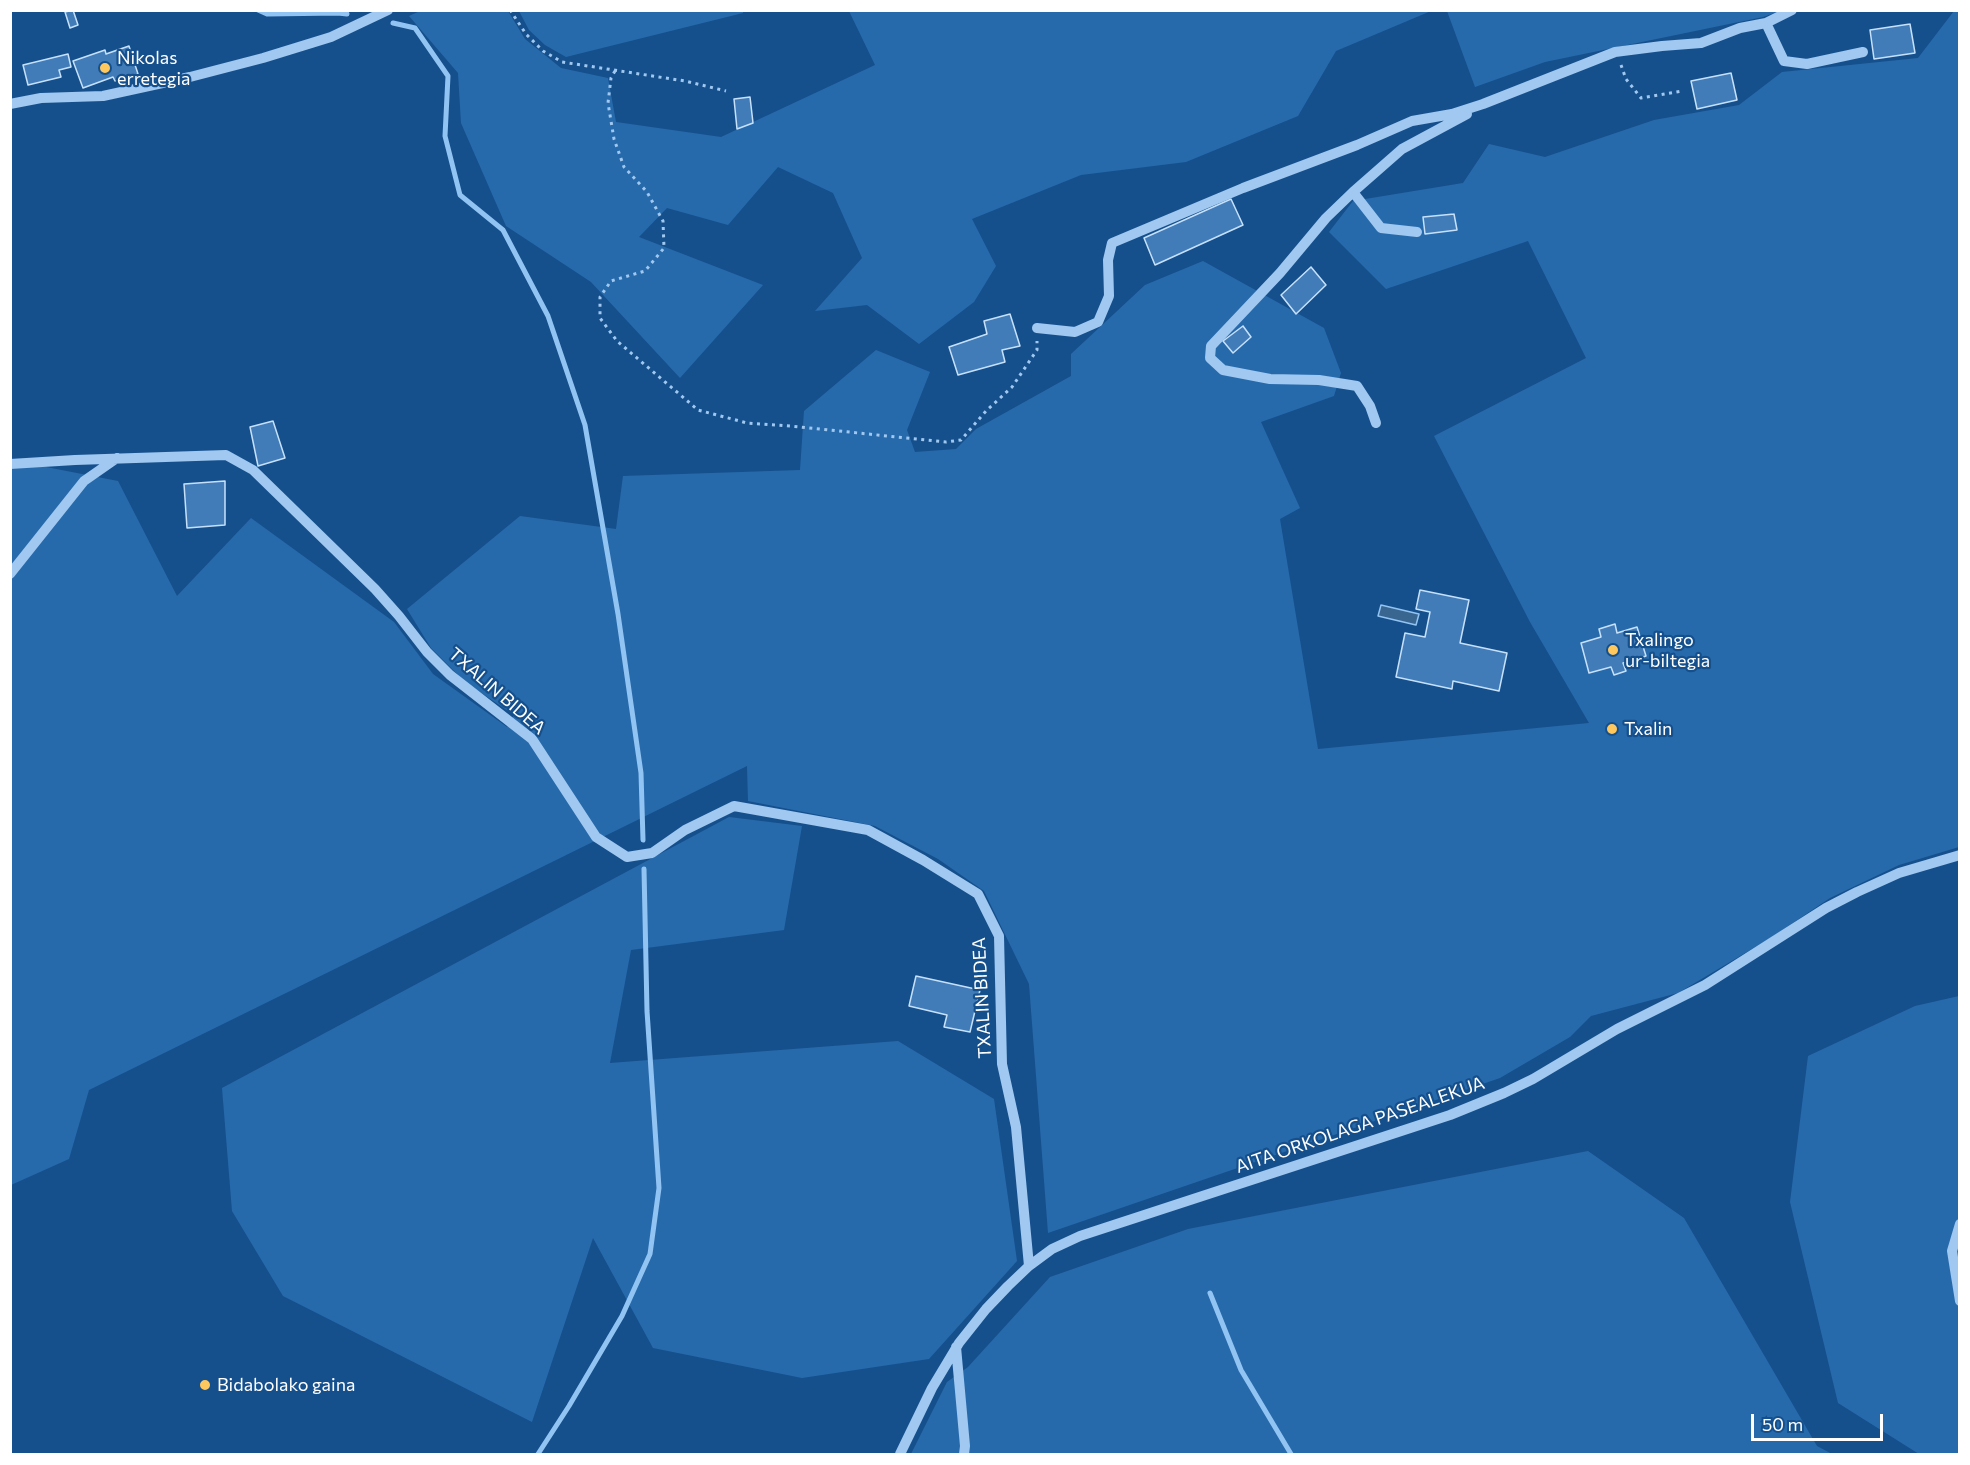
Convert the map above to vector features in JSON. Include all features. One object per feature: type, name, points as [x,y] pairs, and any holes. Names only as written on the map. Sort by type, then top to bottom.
[{"type":"street","points":[[10,104],[41,98],[103,96],[190,77],[331,37],[388,10]]},
{"type":"street","points":[[1036,328],[1075,332],[1098,322],[1110,296],[1108,260],[1112,243],[1243,188],[1413,122],[1452,114],[1483,104],[1616,52],[1701,43],[1740,28],[1766,23],[1792,10]]},
{"type":"street","points":[[1766,23],[1784,61],[1807,64],[1863,51]]},
{"type":"street","points":[[1376,423],[1370,406],[1357,386],[1319,380],[1270,379],[1223,370],[1210,358],[1211,346],[1280,273],[1326,218],[1353,192],[1402,149],[1483,104]]},
{"type":"street","points":[[1353,192],[1381,228],[1417,232]]},
{"type":"street","name":"TXALIN BIDEA","points":[[10,464],[226,455],[253,470],[375,589],[434,660],[532,739],[596,837],[627,857],[652,853],[685,830],[734,806],[868,830],[978,894],[999,936],[1002,1064],[1016,1127],[1029,1266]]},
{"type":"street","points":[[10,574],[84,481],[117,458]]},
{"type":"street","name":"AITA ORKOLAGA PASEALEKUA","points":[[900,1455],[932,1388],[957,1347],[986,1309],[1029,1266],[1052,1249],[1080,1236],[1450,1115],[1504,1093],[1533,1079],[1617,1029],[1705,985],[1847,897],[1899,873],[1959,855]]},
{"type":"street","points":[[1959,1224],[1952,1251],[1959,1301]]},
{"type":"street","points":[[957,1347],[964,1455]]},
{"type":"path","points":[[510,10],[526,34],[543,51],[562,62],[685,81],[726,92]]},
{"type":"path","points":[[1616,52],[1626,79],[1641,98],[1683,91]]},
{"type":"path","points":[[615,71],[611,78],[608,103],[614,139],[624,167],[647,192],[663,221],[664,248],[645,271],[611,281],[600,297],[600,318],[617,341],[698,410],[747,423],[946,442],[961,440],[986,411],[1012,387],[1037,350],[1036,328]]},
{"type":"shaded area","points":[[420,11],[508,11],[525,39],[561,68],[608,78],[616,122],[721,137],[875,65],[849,11],[1431,11],[1336,51],[1298,116],[1186,162],[1081,175],[972,219],[996,266],[974,302],[919,344],[867,305],[815,311],[862,258],[833,193],[778,167],[728,225],[667,208],[639,237],[763,285],[680,378],[591,282],[506,226],[461,123],[458,73],[409,16]]},
{"type":"shaded area","points":[[519,11],[743,11],[743,13],[566,57],[545,45],[529,30]]},
{"type":"shaded area","points":[[1447,11],[1780,11],[1763,17],[1545,62],[1475,87]]},
{"type":"shaded area","points":[[1954,11],[1959,11],[1959,847],[1899,865],[1830,898],[1772,937],[1678,993],[1591,1016],[1570,1037],[1500,1078],[1048,1233],[1029,984],[984,891],[938,859],[875,826],[748,801],[747,766],[89,1090],[69,1159],[11,1185],[10,460],[118,481],[177,596],[251,518],[394,622],[433,674],[507,727],[514,715],[465,682],[431,648],[407,609],[520,516],[616,529],[623,476],[800,470],[804,411],[876,350],[930,372],[907,430],[915,452],[956,449],[976,429],[1071,376],[1071,354],[1145,285],[1203,261],[1324,328],[1341,373],[1334,396],[1261,422],[1300,508],[1280,519],[1318,749],[1589,723],[1530,622],[1434,436],[1586,358],[1528,241],[1386,289],[1329,232],[1353,201],[1463,183],[1489,144],[1545,157],[1654,120],[1739,105],[1782,72],[1918,58]]},
{"type":"shaded area","points":[[1381,605],[1419,614],[1416,625],[1378,616]]},
{"type":"shaded area","points":[[729,817],[802,826],[784,930],[631,950],[610,1063],[898,1041],[994,1099],[1017,1261],[929,1359],[802,1378],[653,1348],[593,1238],[532,1422],[283,1296],[232,1211],[222,1088]]},
{"type":"shaded area","points":[[1959,996],[1959,1454],[1919,1454],[1838,1403],[1790,1202],[1808,1056],[1915,1006]]},
{"type":"shaded area","points":[[1588,1151],[1684,1218],[1817,1446],[1832,1454],[911,1454],[947,1382],[968,1367],[1050,1277],[1188,1229]]},
{"type":"building","points":[[73,10],[78,25],[70,28],[65,12]]},
{"type":"building","points":[[1910,24],[1915,53],[1874,59],[1870,30]]},
{"type":"building","name":"Nikolas erretegia","points":[[129,46],[138,74],[115,81],[113,77],[83,88],[73,61],[105,50],[106,54]]},
{"type":"building","points":[[68,54],[71,67],[59,70],[61,77],[28,85],[23,65]]},
{"type":"building","points":[[1731,73],[1737,100],[1697,109],[1691,81]]},
{"type":"building","points":[[750,97],[753,123],[737,129],[734,99]]},
{"type":"building","points":[[1231,199],[1243,225],[1155,265],[1144,238]]},
{"type":"building","points":[[1454,214],[1457,230],[1425,234],[1423,217]]},
{"type":"building","points":[[1311,267],[1326,285],[1296,314],[1281,295]]},
{"type":"building","points":[[1010,314],[1020,346],[1002,350],[1005,362],[958,375],[949,347],[987,334],[984,321]]},
{"type":"building","points":[[1243,326],[1251,337],[1233,353],[1223,341]]},
{"type":"building","points":[[273,421],[285,458],[258,466],[250,427]]},
{"type":"building","points":[[225,481],[225,525],[187,528],[184,484]]},
{"type":"building","points":[[1420,590],[1469,600],[1460,643],[1507,653],[1499,691],[1453,681],[1452,689],[1396,677],[1405,633],[1425,637],[1430,612],[1416,609]]},
{"type":"building","name":"Txalingo ur-biltegia","points":[[1615,624],[1617,633],[1637,627],[1646,656],[1623,663],[1626,671],[1614,675],[1611,667],[1589,673],[1581,643],[1601,637],[1599,629]]},
{"type":"building","points":[[916,976],[980,990],[970,1032],[944,1027],[947,1015],[909,1006]]},
{"type":"waterway","points":[[258,10],[267,14],[347,14]]},
{"type":"waterway","points":[[393,23],[415,28],[448,76],[445,136],[460,195],[503,230],[548,316],[585,425],[618,614],[641,773],[643,840]]},
{"type":"waterway","points":[[538,1454],[622,1316],[650,1254],[659,1188],[647,1011],[644,869]]},
{"type":"waterway","points":[[1210,1293],[1241,1370],[1291,1454]]},
{"type":"place","name":"Nikolas erretegia","points":[[105,68]]},
{"type":"place","name":"Txalingo ur-biltegia","points":[[1613,650]]},
{"type":"place","name":"Txalin","points":[[1612,729]]},
{"type":"place","name":"Bidabolako gaina","points":[[205,1385]]}]
